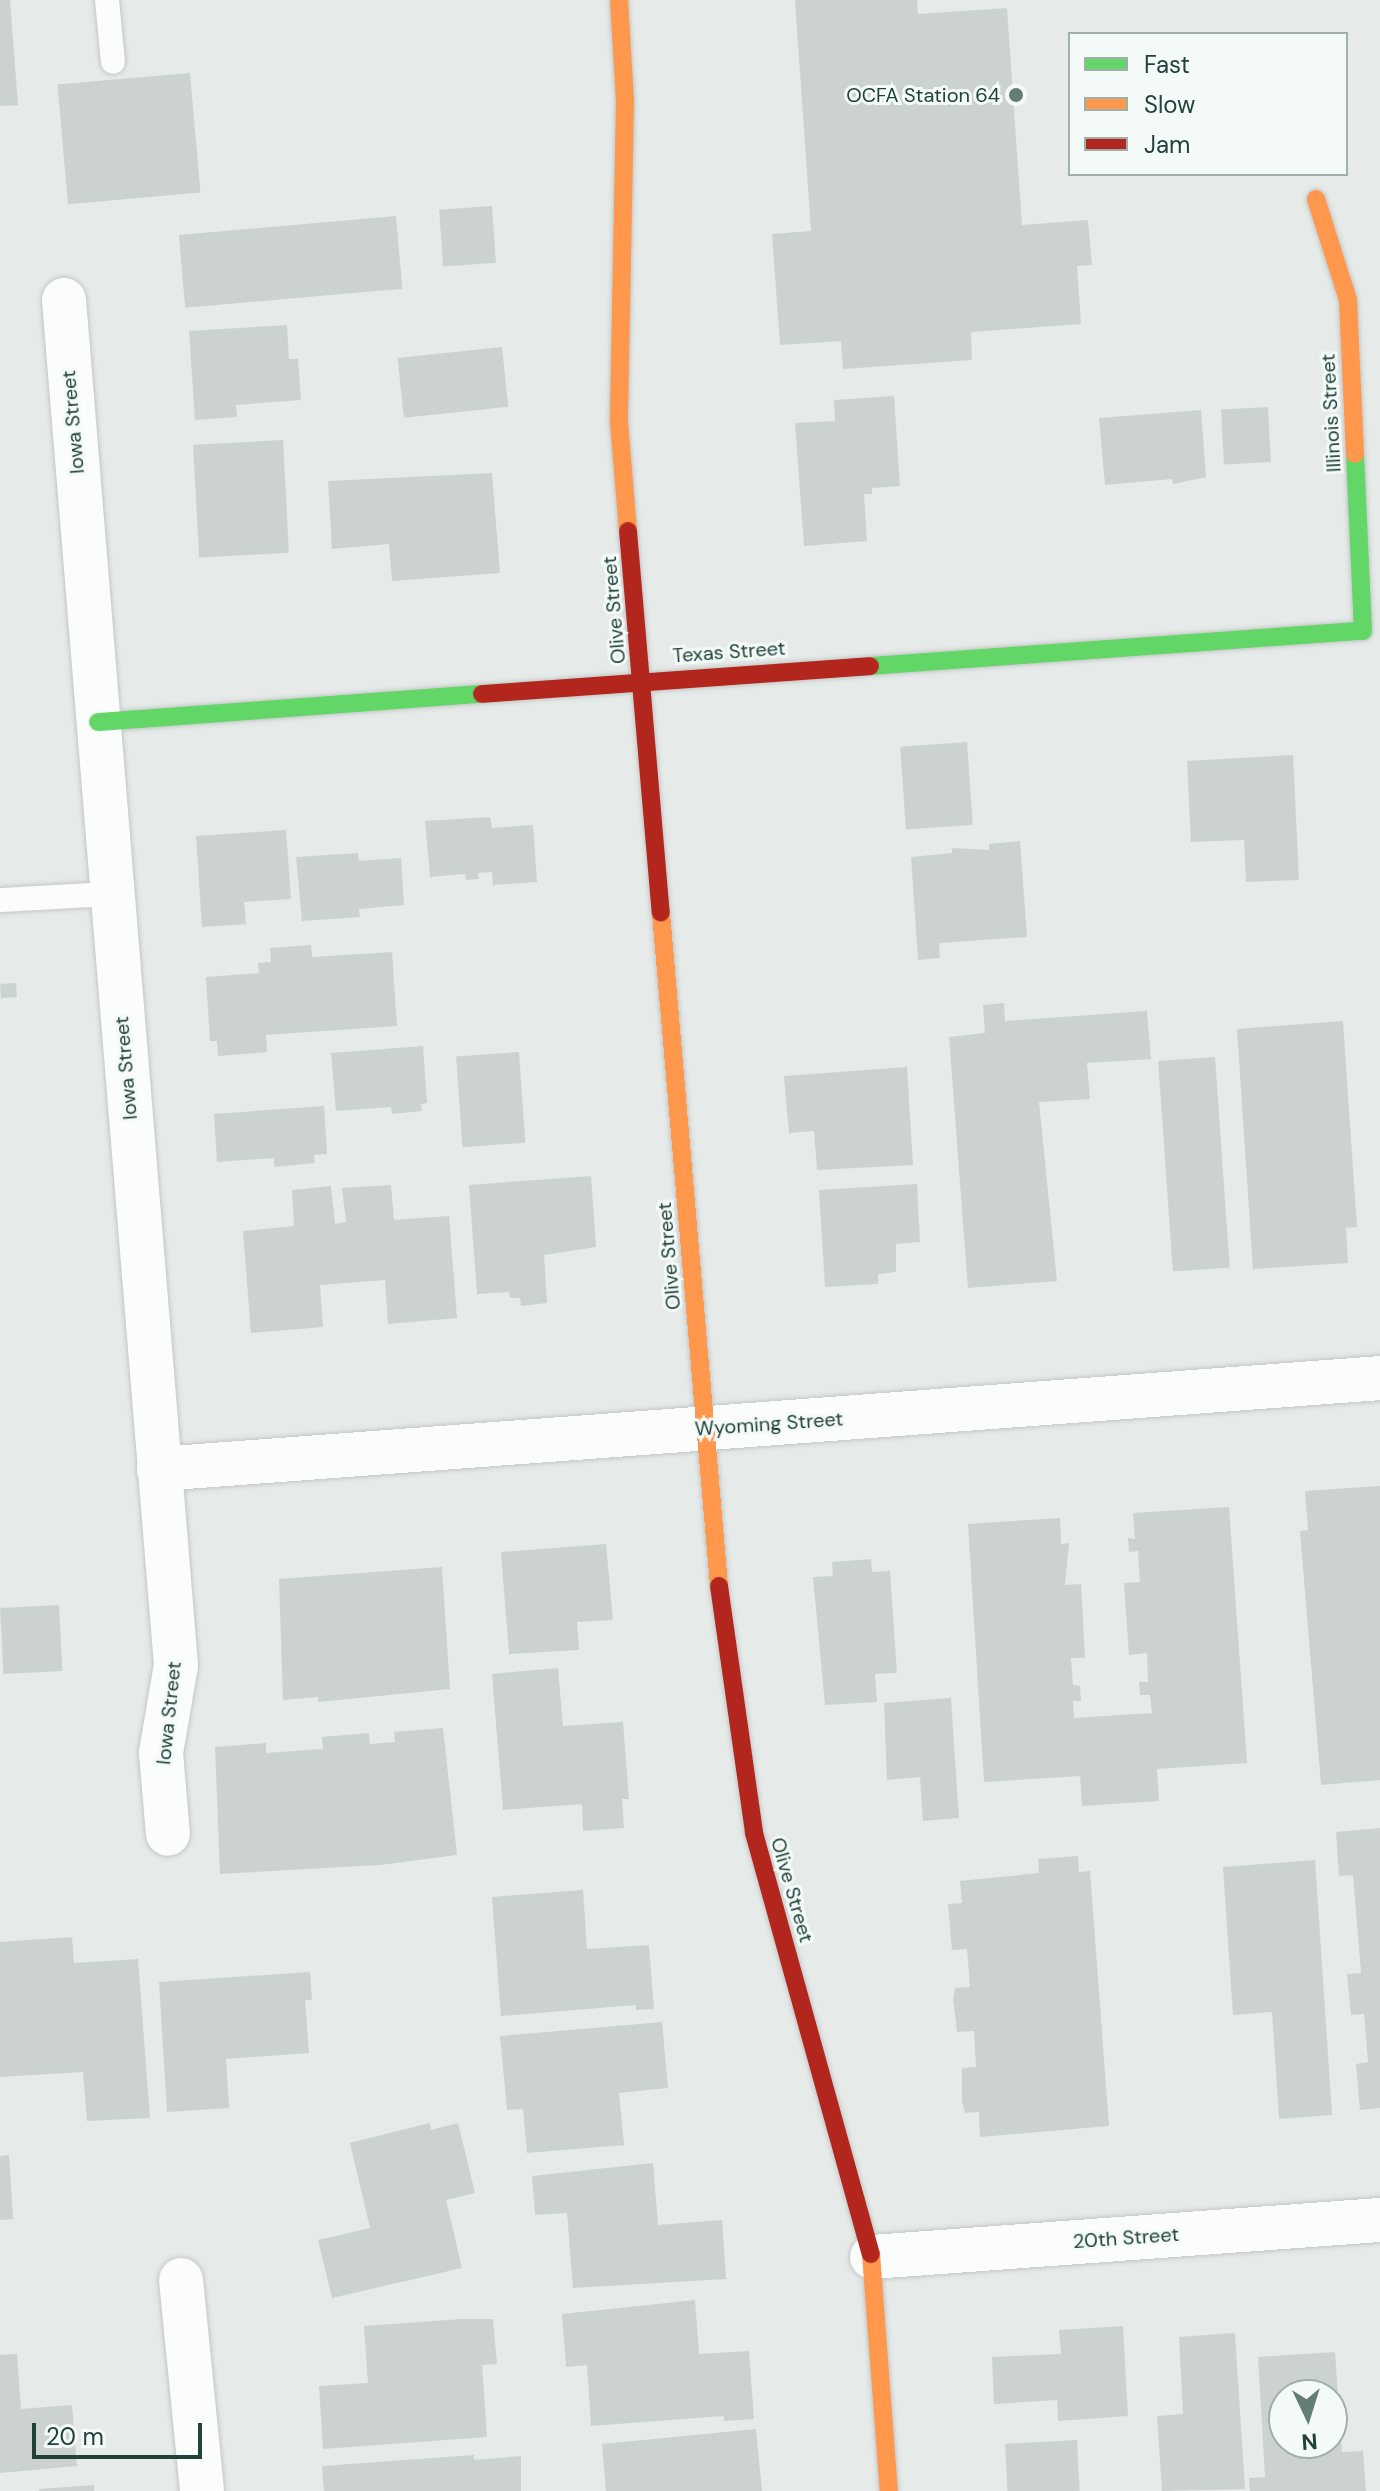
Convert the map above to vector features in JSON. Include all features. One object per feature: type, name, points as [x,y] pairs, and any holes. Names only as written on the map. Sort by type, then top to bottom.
[{"type":"street","name":"Olive Street","points":[[619,0],[625,102],[619,422],[724,1649],[754,1833],[872,2257],[889,2491]]},
{"type":"street","name":"Illinois Street","points":[[1316,199],[1348,300],[1363,631]]},
{"type":"street","name":"Iowa Street","points":[[64,300],[176,1665],[161,1753],[168,1834]]},
{"type":"street","name":"Texas Street","points":[[98,722],[642,680],[1363,631]]},
{"type":"street","name":"Wyoming Street","points":[[159,1469],[1380,1378]]},
{"type":"street","name":"20th Street","points":[[872,2257],[1380,2220]]},
{"type":"street","points":[[181,2280],[202,2491]]},
{"type":"lane","points":[[107,0],[113,62]]},
{"type":"lane","points":[[1353,400],[1380,397]]},
{"type":"lane","points":[[0,900],[111,894]]},
{"type":"building","points":[[0,0],[10,0],[18,105],[0,106]]},
{"type":"building","points":[[795,0],[917,0],[918,14],[1007,8],[1022,225],[1088,220],[1092,265],[1077,266],[1081,324],[971,332],[972,360],[843,369],[841,341],[780,345],[772,234],[811,231]]},
{"type":"building","points":[[190,73],[200,193],[68,204],[58,85]]},
{"type":"building","points":[[492,206],[496,263],[443,267],[439,210]]},
{"type":"building","points":[[396,216],[402,289],[185,308],[179,235]]},
{"type":"building","points":[[287,325],[289,359],[298,359],[301,400],[236,405],[237,417],[195,420],[189,331]]},
{"type":"building","points":[[502,347],[508,407],[404,418],[398,358]]},
{"type":"building","points":[[894,396],[900,486],[872,488],[872,494],[864,494],[867,541],[804,546],[795,423],[835,421],[834,400]]},
{"type":"building","points":[[1268,407],[1271,462],[1224,464],[1221,409]]},
{"type":"building","points":[[1201,410],[1206,477],[1173,484],[1172,479],[1105,485],[1099,418]]},
{"type":"building","points":[[283,440],[289,553],[199,558],[193,445]]},
{"type":"building","points":[[492,473],[500,573],[392,581],[389,544],[332,549],[328,481]]},
{"type":"building","points":[[967,742],[973,825],[906,829],[900,747]]},
{"type":"building","points":[[1293,755],[1299,880],[1246,882],[1244,840],[1191,842],[1187,761]]},
{"type":"building","points":[[490,817],[492,828],[533,825],[537,882],[493,885],[492,872],[478,873],[479,879],[466,880],[465,874],[430,877],[425,821]]},
{"type":"building","points":[[286,830],[291,899],[244,902],[246,924],[202,927],[196,836]]},
{"type":"building","points":[[1020,841],[1027,937],[939,943],[940,958],[918,960],[911,857],[952,853],[952,848],[989,850],[989,844]]},
{"type":"building","points":[[358,853],[359,861],[401,858],[404,905],[359,909],[360,917],[302,921],[296,857]]},
{"type":"building","points":[[311,945],[312,957],[392,952],[397,1026],[266,1035],[267,1052],[218,1056],[217,1041],[210,1041],[206,977],[259,973],[258,963],[271,962],[270,948]]},
{"type":"building","points":[[16,983],[17,997],[1,998],[0,984]]},
{"type":"building","points":[[1004,1003],[1005,1021],[1147,1011],[1151,1059],[1087,1063],[1090,1099],[1039,1102],[1057,1281],[968,1288],[949,1037],[985,1033],[983,1005]]},
{"type":"building","points":[[1343,1021],[1357,1227],[1346,1228],[1348,1263],[1253,1269],[1237,1029]]},
{"type":"building","points":[[423,1046],[427,1103],[421,1104],[422,1111],[392,1114],[391,1107],[336,1111],[331,1053]]},
{"type":"building","points":[[519,1052],[525,1143],[463,1147],[456,1056]]},
{"type":"building","points":[[1215,1057],[1230,1267],[1173,1271],[1158,1061]]},
{"type":"building","points":[[907,1067],[913,1165],[817,1170],[814,1131],[789,1133],[784,1076]]},
{"type":"building","points":[[324,1106],[327,1154],[314,1155],[315,1163],[274,1167],[274,1158],[217,1162],[214,1114]]},
{"type":"building","points":[[591,1176],[596,1247],[544,1255],[547,1303],[521,1306],[520,1298],[510,1298],[509,1292],[477,1294],[469,1185]]},
{"type":"building","points":[[917,1184],[920,1242],[896,1244],[896,1272],[878,1274],[878,1284],[825,1287],[819,1190]]},
{"type":"building","points":[[391,1185],[394,1220],[449,1216],[457,1318],[388,1324],[385,1280],[320,1285],[323,1327],[251,1333],[243,1231],[294,1226],[292,1190],[331,1186],[335,1224],[346,1222],[342,1188]]},
{"type":"building","points":[[1380,1486],[1380,1780],[1321,1785],[1300,1531],[1308,1530],[1305,1491]]},
{"type":"building","points":[[1229,1507],[1247,1763],[1157,1769],[1159,1801],[1082,1806],[1080,1776],[984,1782],[968,1524],[1060,1518],[1061,1544],[1069,1543],[1065,1585],[1081,1584],[1085,1658],[1071,1658],[1073,1685],[1080,1686],[1081,1701],[1073,1701],[1074,1718],[1152,1713],[1150,1695],[1140,1695],[1139,1682],[1148,1682],[1147,1653],[1129,1655],[1124,1583],[1140,1582],[1138,1551],[1129,1552],[1128,1538],[1135,1539],[1133,1513]]},
{"type":"building","points":[[606,1544],[613,1620],[577,1622],[579,1650],[509,1654],[501,1552]]},
{"type":"building","points":[[871,1559],[872,1572],[890,1571],[897,1673],[875,1674],[877,1702],[825,1705],[813,1577],[833,1576],[832,1562]]},
{"type":"building","points":[[442,1567],[450,1689],[318,1702],[318,1697],[283,1700],[279,1579]]},
{"type":"building","points":[[59,1605],[62,1671],[4,1674],[0,1608]]},
{"type":"building","points":[[558,1668],[563,1726],[623,1722],[629,1799],[622,1799],[624,1828],[583,1831],[582,1804],[503,1810],[492,1674]]},
{"type":"building","points":[[951,1698],[959,1818],[923,1821],[920,1777],[887,1780],[884,1703]]},
{"type":"building","points":[[443,1728],[457,1855],[380,1865],[220,1874],[215,1747],[266,1743],[266,1753],[323,1749],[322,1737],[369,1733],[370,1744],[395,1742],[394,1732]]},
{"type":"building","points":[[1380,1828],[1380,2108],[1360,2110],[1356,2064],[1368,2062],[1364,2014],[1351,2015],[1347,1974],[1361,1973],[1353,1875],[1339,1876],[1336,1832]]},
{"type":"building","points":[[1078,1856],[1079,1872],[1090,1871],[1109,2126],[980,2137],[979,2112],[965,2113],[962,2102],[962,2068],[976,2067],[974,2031],[957,2032],[953,1999],[955,1988],[970,1987],[967,1949],[952,1950],[948,1904],[962,1903],[960,1881],[1039,1873],[1038,1859]]},
{"type":"building","points":[[1315,1860],[1332,2115],[1279,2119],[1272,2012],[1233,2015],[1223,1867]]},
{"type":"building","points":[[583,1890],[587,1949],[649,1945],[654,2009],[636,2010],[636,2005],[501,2016],[492,1897]]},
{"type":"building","points":[[72,1937],[74,1963],[138,1959],[150,2118],[87,2121],[83,2072],[0,2077],[0,1942]]},
{"type":"building","points":[[310,1972],[312,2000],[305,2000],[309,2053],[226,2059],[229,2108],[167,2112],[159,1982]]},
{"type":"building","points":[[662,2022],[668,2088],[619,2093],[624,2145],[527,2153],[523,2109],[507,2110],[500,2036]]},
{"type":"building","points":[[430,2123],[431,2130],[458,2123],[475,2193],[446,2200],[462,2268],[332,2298],[318,2240],[370,2228],[350,2143]]},
{"type":"building","points":[[9,2155],[13,2219],[0,2220],[0,2156]]},
{"type":"building","points":[[653,2163],[658,2225],[722,2220],[726,2279],[573,2288],[567,2213],[535,2215],[532,2176]]},
{"type":"building","points":[[695,2300],[699,2354],[749,2351],[754,2419],[724,2421],[724,2416],[591,2426],[587,2365],[566,2367],[562,2314]]},
{"type":"building","points":[[493,2319],[497,2364],[482,2365],[487,2437],[323,2449],[319,2386],[368,2383],[364,2326]]},
{"type":"building","points":[[1123,2326],[1128,2416],[1058,2421],[1057,2400],[994,2404],[992,2357],[1061,2354],[1059,2330]]},
{"type":"building","points":[[1235,2333],[1245,2489],[1162,2491],[1157,2416],[1183,2414],[1179,2337]]},
{"type":"building","points":[[1335,2352],[1337,2379],[1268,2379],[1268,2459],[1348,2459],[1348,2452],[1363,2451],[1366,2491],[1250,2491],[1249,2478],[1265,2477],[1258,2357]]},
{"type":"building","points":[[17,2354],[21,2409],[72,2405],[77,2466],[0,2473],[0,2355]]},
{"type":"building","points":[[756,2429],[762,2491],[606,2491],[602,2444]]},
{"type":"building","points":[[1077,2440],[1080,2491],[1008,2491],[1005,2444]]},
{"type":"building","points":[[474,2455],[474,2460],[521,2456],[521,2491],[324,2491],[322,2466]]},
{"type":"building","points":[[94,2485],[94,2491],[39,2491],[39,2489]]},
{"type":"traffic: fast","points":[[870,666],[1363,631],[1355,454]]},
{"type":"traffic: fast","points":[[98,722],[482,694]]},
{"type":"traffic: slow","points":[[619,0],[625,102],[619,422],[628,531]]},
{"type":"traffic: slow","points":[[1316,199],[1348,300],[1355,454]]},
{"type":"traffic: slow","points":[[661,913],[719,1586]]},
{"type":"traffic: slow","points":[[871,2254],[889,2491]]},
{"type":"traffic: jam","points":[[628,531],[661,913]]},
{"type":"traffic: jam","points":[[482,694],[870,666]]},
{"type":"traffic: jam","points":[[719,1586],[754,1833],[871,2254]]},
{"type":"place","name":"OCFA Station 64","points":[[1016,95]]}]
